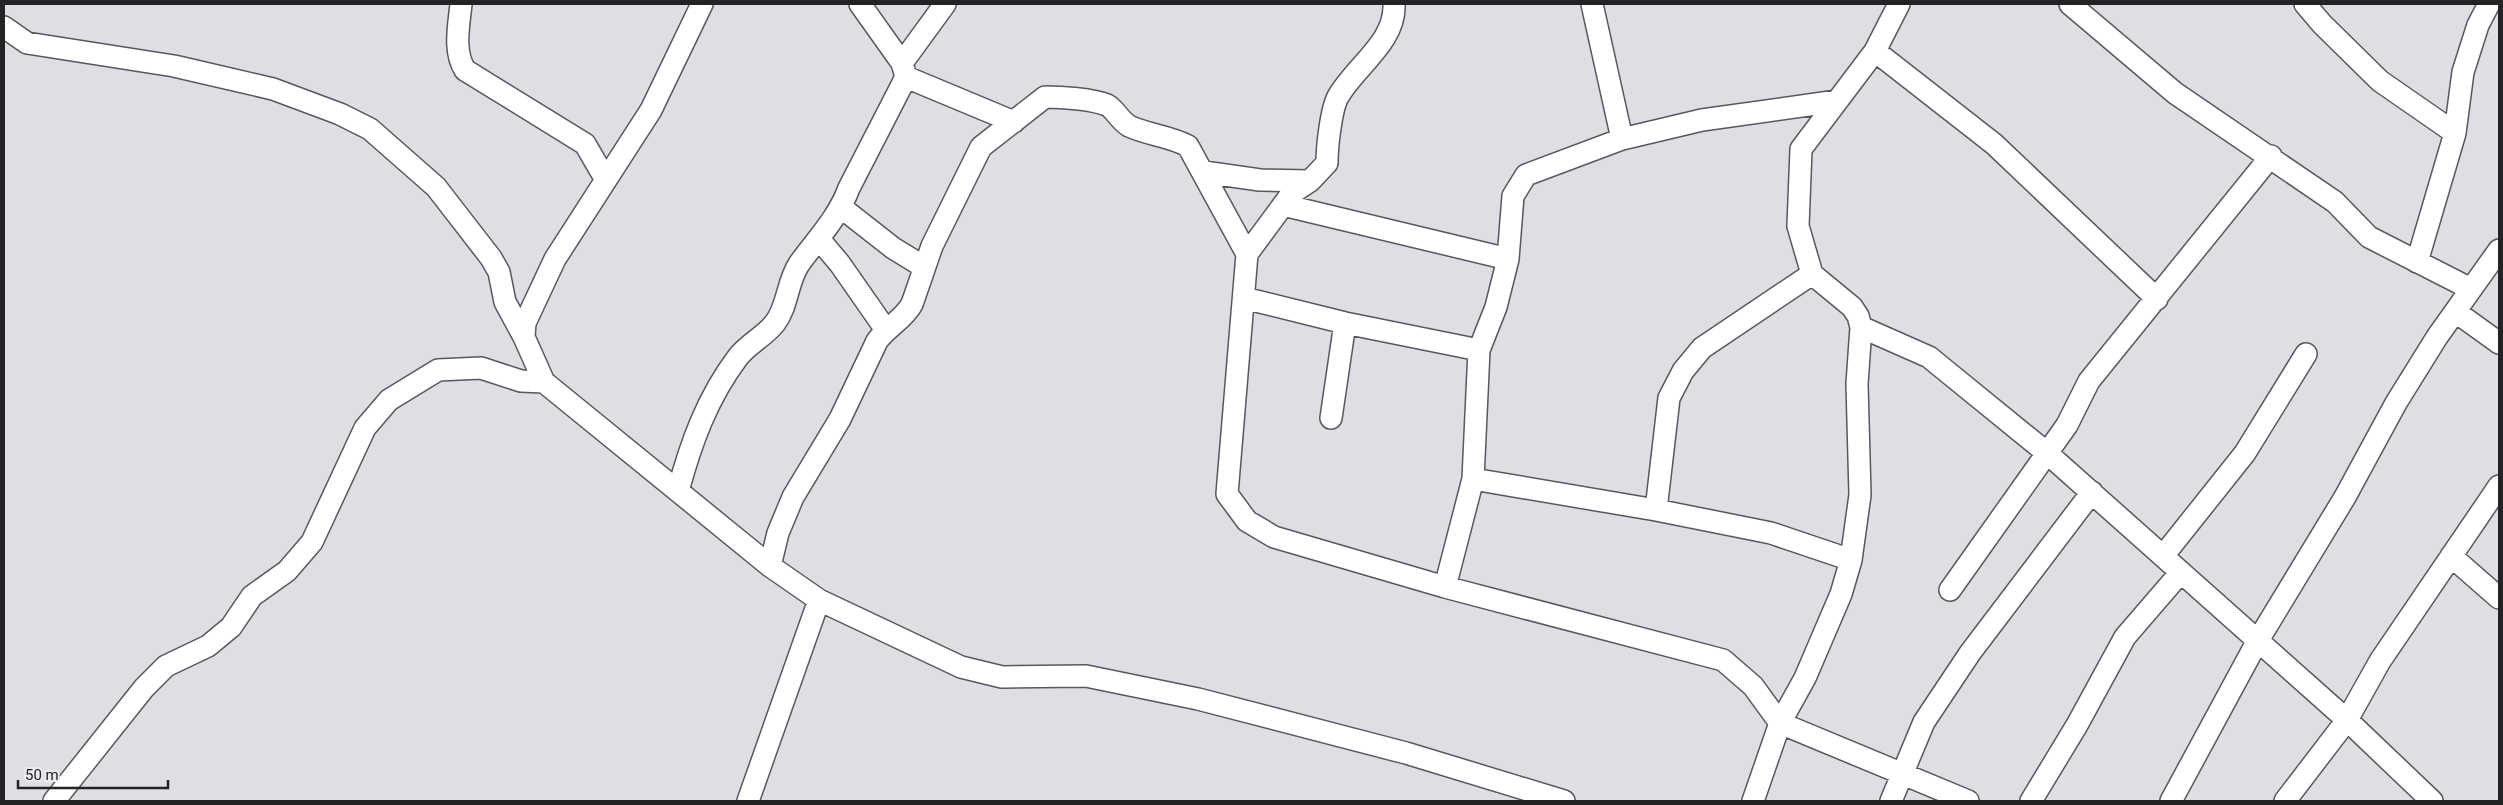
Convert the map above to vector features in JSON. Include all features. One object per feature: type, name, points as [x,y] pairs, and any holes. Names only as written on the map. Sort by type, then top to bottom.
[{"type":"street","points":[[461,4],[458,49],[459,60],[465,70],[585,144],[606,180]]},
{"type":"street","points":[[860,4],[904,70],[1014,122]]},
{"type":"street","points":[[678,491],[692,440],[714,395],[739,356],[774,324],[784,306],[798,266],[842,208],[849,188],[904,70],[945,4]]},
{"type":"street","points":[[1394,4],[1390,30],[1338,96],[1327,147],[1327,163],[1310,181],[1292,193],[1248,254],[1227,494],[1247,521],[1274,537],[1446,587],[1723,660],[1753,686],[1780,723],[1968,801]]},
{"type":"street","points":[[1592,4],[1622,140]]},
{"type":"street","points":[[1753,801],[1780,723],[1805,678],[1834,611],[1851,560],[1860,495],[1857,384],[1861,327],[1858,316],[1852,307],[1812,274],[1798,226],[1801,149],[1875,51],[1899,4]]},
{"type":"street","points":[[2070,4],[2175,93],[2271,156],[2335,202],[2370,237],[2470,289]]},
{"type":"street","points":[[2305,4],[2322,24],[2380,81],[2455,133]]},
{"type":"street","points":[[2417,262],[2455,133],[2462,72],[2478,25],[2489,4]]},
{"type":"street","points":[[524,337],[525,324],[555,259],[651,110],[693,8]]},
{"type":"street","points":[[4,26],[27,43],[174,66],[273,89],[340,114],[370,129],[436,187],[492,258],[499,272],[506,302],[544,382],[770,566],[818,600],[961,666],[1002,677],[1086,676],[1198,699],[1406,753],[1564,801]]},
{"type":"street","points":[[1875,51],[1994,144],[2157,299]]},
{"type":"street","points":[[770,566],[778,533],[793,497],[840,419],[877,341],[886,330],[908,312],[932,246],[981,147],[1046,97],[1059,97],[1108,106],[1120,120],[1130,126],[1178,140],[1188,146],[1248,254]]},
{"type":"street","points":[[1446,587],[1473,479],[1479,350],[1496,307],[1508,259],[1513,196],[1526,175],[1622,140],[1702,120],[1837,101]]},
{"type":"street","points":[[1950,590],[2067,425],[2089,381],[2271,156]]},
{"type":"street","points":[[1204,172],[1260,180],[1310,181]]},
{"type":"street","points":[[1283,205],[1508,259]]},
{"type":"street","points":[[842,208],[893,248],[924,267]]},
{"type":"street","points":[[819,239],[840,264],[886,330]]},
{"type":"street","points":[[2171,801],[2257,642],[2345,497],[2396,404],[2470,289],[2499,250]]},
{"type":"street","points":[[1656,510],[1669,398],[1683,371],[1702,348],[1812,274]]},
{"type":"street","points":[[1244,298],[1345,323],[1479,350]]},
{"type":"street","points":[[2456,312],[2499,343]]},
{"type":"street","points":[[1331,418],[1345,323]]},
{"type":"street","points":[[1861,327],[1929,357],[2047,452],[2257,642],[2347,720],[2432,801]]},
{"type":"street","points":[[2163,556],[2245,454],[2306,354]]},
{"type":"street","points":[[54,801],[144,688],[166,666],[208,646],[231,627],[252,596],[287,571],[312,542],[365,428],[389,400],[438,370],[481,368],[521,380],[544,382]]},
{"type":"street","points":[[1473,479],[1656,510],[1771,533],[1851,560]]},
{"type":"street","points":[[2285,801],[2347,720],[2380,661],[2499,486]]},
{"type":"street","points":[[1891,801],[1901,773],[1924,722],[1970,653],[2092,492]]},
{"type":"street","points":[[2452,556],[2499,598]]},
{"type":"street","points":[[2031,801],[2077,726],[2125,636],[2181,572]]},
{"type":"street","points":[[748,801],[818,600]]}]
